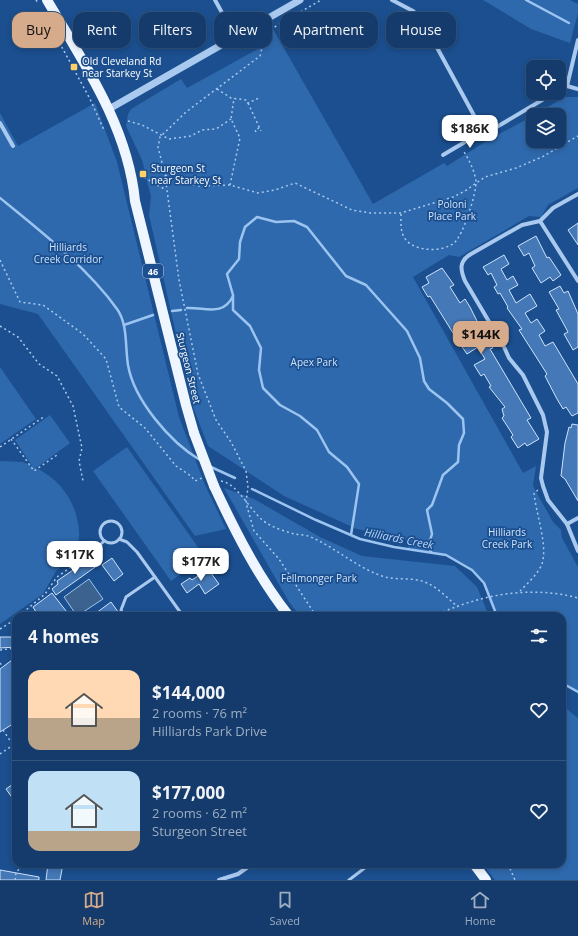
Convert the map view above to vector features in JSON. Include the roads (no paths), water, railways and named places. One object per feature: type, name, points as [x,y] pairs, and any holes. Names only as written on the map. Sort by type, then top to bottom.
[{"type":"main road","name":"46","points":[[44,3],[109,109]]},
{"type":"main road","name":"Sturgeon Street","points":[[109,109],[131,171],[135,201],[194,433],[214,486],[244,545],[272,593],[286,612]]},
{"type":"main road","points":[[477,868],[486,880]]},
{"type":"street","points":[[215,0],[222,12]]},
{"type":"street","points":[[272,16],[300,0]]},
{"type":"street","points":[[392,0],[413,11],[422,20],[477,121],[483,127],[495,128],[542,100]]},
{"type":"street","points":[[578,40],[567,86],[578,89]]},
{"type":"street","points":[[109,109],[215,48]]},
{"type":"street","points":[[0,123],[13,146]]},
{"type":"street","points":[[443,155],[476,136],[483,127]]},
{"type":"street","points":[[578,194],[553,208],[540,221],[522,225],[477,250],[464,258],[461,265],[461,271],[466,281],[504,348],[508,358],[523,376],[543,415],[547,432],[541,478],[543,486],[548,500],[567,524],[572,540],[578,551]]},
{"type":"street","points":[[540,221],[578,281]]},
{"type":"street","points":[[567,524],[578,518]]},
{"type":"street","points":[[219,880],[238,874],[246,868]]},
{"type":"lane","points":[[109,520],[120,525],[122,532],[119,539],[112,543],[104,541],[99,531],[102,524],[109,520]]},
{"type":"lane","points":[[119,539],[127,542],[180,612]]},
{"type":"lane","points":[[76,564],[92,553],[104,541]]},
{"type":"lane","points":[[122,612],[121,610],[126,597],[155,577]]},
{"type":"lane","points":[[349,880],[365,868]]},
{"type":"waterway","points":[[526,0],[569,23]]},
{"type":"waterway","name":"Hilliards Creek","points":[[0,198],[62,250],[92,278],[105,293],[121,315],[125,329],[128,365],[138,392],[155,419],[177,442],[200,460]]},
{"type":"waterway","points":[[351,535],[359,484],[347,467],[329,452],[317,430],[300,416],[280,405],[263,388],[259,370],[261,348],[250,326],[233,310],[233,295],[227,274],[239,259],[240,242],[245,227],[257,217],[276,222],[294,221],[307,227],[346,276],[366,285],[407,331],[420,358],[424,381],[429,389],[447,403],[463,419],[464,433],[459,445],[458,462],[443,475],[432,505],[427,510],[432,534],[429,544],[431,552]]},
{"type":"waterway","points":[[187,308],[219,309],[229,303],[233,296]]},
{"type":"waterway","points":[[172,311],[181,310]]},
{"type":"waterway","points":[[124,325],[153,315]]},
{"type":"waterway","name":"Hilliards Creek","points":[[211,467],[235,478]]},
{"type":"waterway","name":"Hilliards Creek","points":[[252,489],[316,520],[360,539],[394,547],[446,555],[472,570],[484,583],[495,612]]},
{"type":"waterway","name":"Hilliards Creek","points":[[566,685],[578,692]]},
{"type":"place","name":"Old Cleveland Rd near Starkey St","points":[[74,67]]},
{"type":"place","name":"Sturgeon St near Starkey St","points":[[143,174]]},
{"type":"park label","name":"Poloni Place Park","points":[[452,210]]},
{"type":"park label","name":"Hilliards Creek Corridor","points":[[68,252]]},
{"type":"park label","name":"Apex Park","points":[[314,362]]},
{"type":"park label","name":"Hilliards Creek Park","points":[[507,538]]},
{"type":"park label","name":"Fellmonger Park","points":[[319,578]]}]
